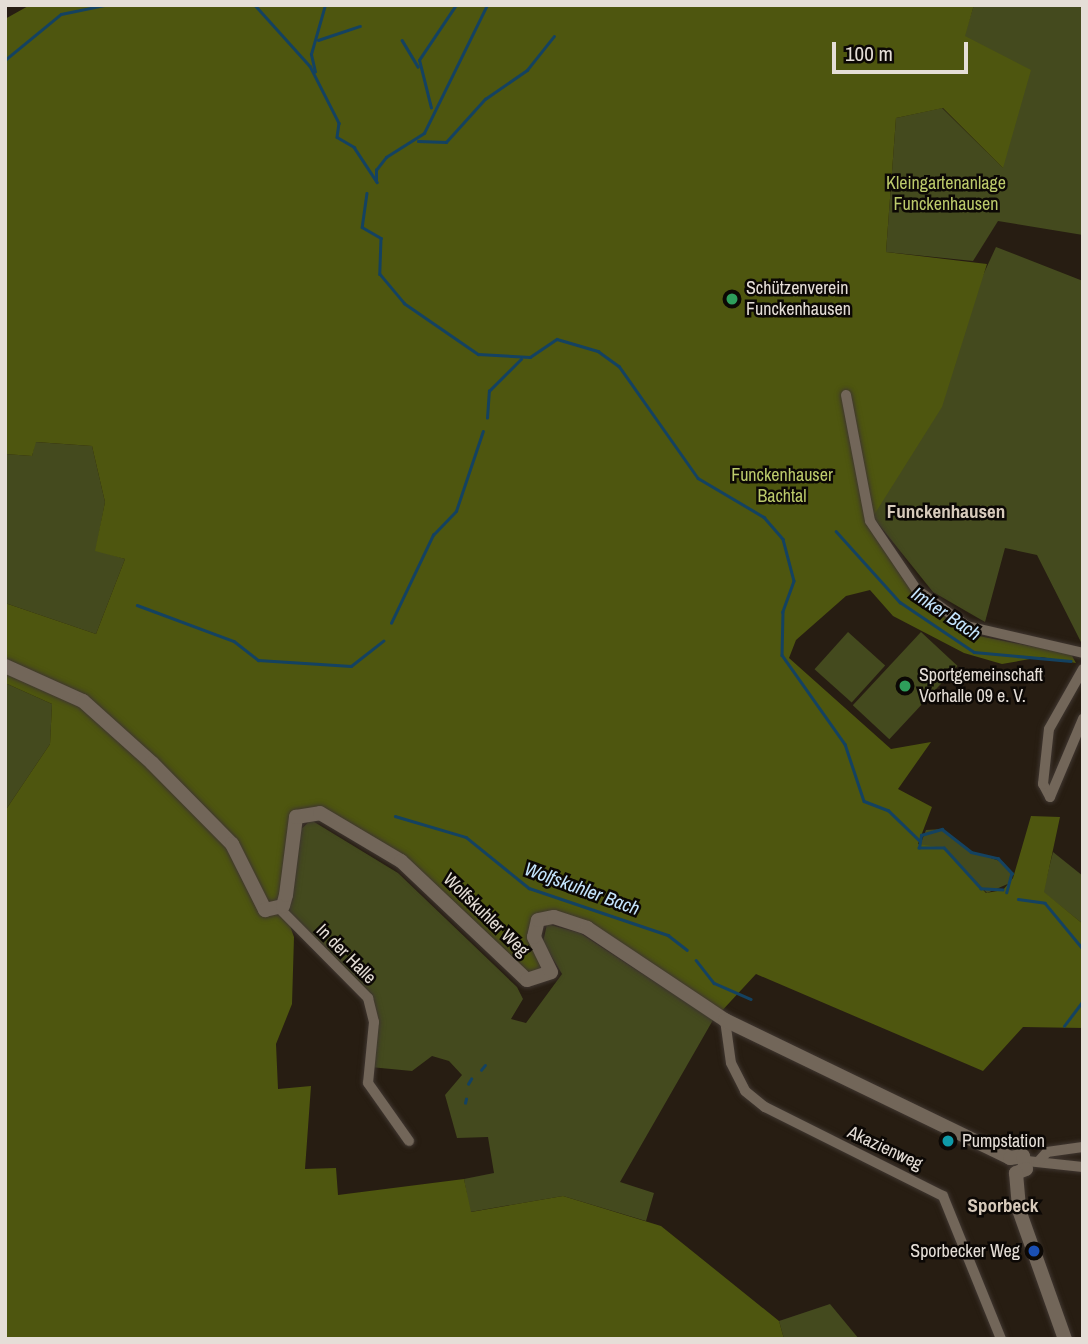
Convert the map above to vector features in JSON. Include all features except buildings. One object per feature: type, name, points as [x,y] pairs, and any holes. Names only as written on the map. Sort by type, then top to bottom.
[{"type":"street","points":[[846,395],[870,521],[916,589],[967,626],[1083,653]]},
{"type":"street","points":[[5,666],[100,714],[217,825],[260,905],[279,908]]},
{"type":"street","points":[[1083,669],[1049,729],[1043,784],[1050,797],[1083,719]]},
{"type":"street","name":"Wolfskuhler Weg","points":[[279,908],[286,895],[296,817],[320,813],[401,861],[527,981],[551,972],[533,933],[538,920],[554,917],[622,946],[724,1020],[1010,1158],[1020,1154],[1032,1161],[1083,1167]]},
{"type":"street","name":"In der Halle","points":[[279,908],[368,998],[374,1022],[368,1083],[408,1140]]},
{"type":"street","name":"Akazienweg","points":[[724,1020],[731,1063],[745,1091],[765,1107],[943,1196],[1001,1339]]},
{"type":"street","points":[[1016,1173],[1047,1152],[1083,1147]]},
{"type":"street","points":[[1010,1158],[1016,1173],[1020,1210],[1065,1339]]},
{"type":"green space","name":"Funckenhauser Bachtal","points":[[30,5],[974,5],[965,36],[1031,70],[1003,168],[943,108],[896,118],[886,252],[987,264],[942,407],[869,523],[918,600],[979,636],[1071,654],[1076,663],[1041,657],[1002,664],[964,653],[893,616],[870,590],[846,596],[796,640],[789,658],[891,749],[931,742],[898,789],[932,807],[918,844],[944,848],[986,893],[1003,890],[1013,878],[1031,816],[1060,817],[1044,892],[1083,924],[1083,1028],[1023,1027],[983,1071],[756,974],[718,1015],[561,919],[536,924],[550,963],[537,982],[381,847],[301,812],[283,906],[294,937],[292,1004],[276,1044],[278,1089],[311,1086],[305,1169],[336,1168],[338,1195],[464,1179],[471,1212],[563,1196],[661,1226],[779,1321],[784,1339],[5,1339],[5,811],[50,744],[52,704],[5,683],[5,603],[96,634],[125,559],[95,551],[105,502],[92,446],[36,442],[32,456],[5,454],[5,19]]},
{"type":"green space","name":"Kleingartenanlage Funckenhausen","points":[[974,5],[1083,5],[1083,235],[998,221],[973,261],[886,252],[896,118],[942,108],[1003,168],[964,36]]},
{"type":"green space","points":[[996,247],[1083,281],[1083,646],[1037,555],[1005,548],[985,622],[933,592],[872,516]]},
{"type":"green space","points":[[35,442],[92,446],[105,502],[96,550],[125,559],[96,634],[5,603],[5,454],[32,456]]},
{"type":"green space","points":[[848,632],[885,665],[852,703],[815,669]]},
{"type":"green space","name":"Sportgemeinschaft Vorhalle 09 e. V.","points":[[921,632],[958,666],[889,739],[853,705]]},
{"type":"green space","points":[[5,683],[52,704],[50,744],[5,811]]},
{"type":"green space","points":[[311,820],[398,873],[517,987],[523,999],[511,1019],[526,1023],[562,974],[543,942],[547,924],[580,933],[713,1020],[620,1182],[654,1193],[646,1221],[563,1196],[470,1212],[464,1179],[494,1173],[488,1137],[457,1138],[445,1095],[462,1075],[449,1061],[432,1056],[412,1071],[370,1067],[375,1007],[288,912],[298,832]]},
{"type":"green space","points":[[942,829],[972,852],[1003,862],[1012,873],[1010,883],[987,893],[944,848],[919,848],[926,830]]},
{"type":"green space","points":[[1053,852],[1083,876],[1083,924],[1043,892]]},
{"type":"green space","points":[[830,1304],[859,1339],[784,1339],[779,1321]]},
{"type":"waterway","points":[[5,60],[61,14],[105,5]]},
{"type":"waterway","points":[[255,5],[310,66],[339,123],[337,137],[354,147],[377,182]]},
{"type":"waterway","points":[[315,72],[311,54],[325,5]]},
{"type":"waterway","points":[[431,108],[419,60],[456,5]]},
{"type":"waterway","points":[[376,181],[376,170],[386,157],[424,133],[487,5]]},
{"type":"waterway","points":[[318,40],[360,26]]},
{"type":"waterway","points":[[418,141],[446,142],[485,99],[527,70],[554,36]]},
{"type":"waterway","points":[[402,40],[418,67]]},
{"type":"waterway","points":[[367,193],[362,227],[381,238],[380,274],[404,303],[478,354],[530,357],[557,339],[598,351],[619,366],[698,478],[764,517],[783,539],[794,581],[783,612],[782,655],[845,744],[864,801],[888,810],[919,840]]},
{"type":"waterway","points":[[487,418],[489,391],[521,359]]},
{"type":"waterway","points":[[391,623],[433,535],[456,511],[483,431]]},
{"type":"waterway","name":"Imker Bach","points":[[836,531],[900,602],[974,652],[1071,661]]},
{"type":"waterway","points":[[137,605],[234,641],[258,660],[351,666],[383,641]]},
{"type":"waterway","name":"Wolfskuhler Bach","points":[[395,816],[466,837],[529,888],[668,935],[687,950]]},
{"type":"waterway","points":[[1003,890],[981,889],[944,848],[919,848],[921,835],[942,829],[971,852],[998,858],[1012,873],[1007,892]]},
{"type":"waterway","points":[[1018,899],[1045,903],[1083,949]]},
{"type":"waterway","name":"Wolfskuhler Bach","points":[[696,960],[714,983],[751,999]]},
{"type":"waterway","name":"Wolfskuhler Bach","points":[[1064,1026],[1083,1001]]},
{"type":"waterway","points":[[481,1070],[485,1065]]},
{"type":"waterway","points":[[468,1084],[471,1079]]},
{"type":"waterway","points":[[465,1103],[466,1099]]},
{"type":"place","name":"Schützenverein Funckenhausen","points":[[732,299]]},
{"type":"place","name":"Sportgemeinschaft Vorhalle 09 e. V.","points":[[905,686]]},
{"type":"place","name":"Pumpstation","points":[[948,1141]]},
{"type":"place","name":"Sporbecker Weg","points":[[1034,1251]]},
{"type":"district","name":"Funckenhausen","points":[[946,512]]},
{"type":"district","name":"Sporbeck","points":[[1003,1206]]}]
